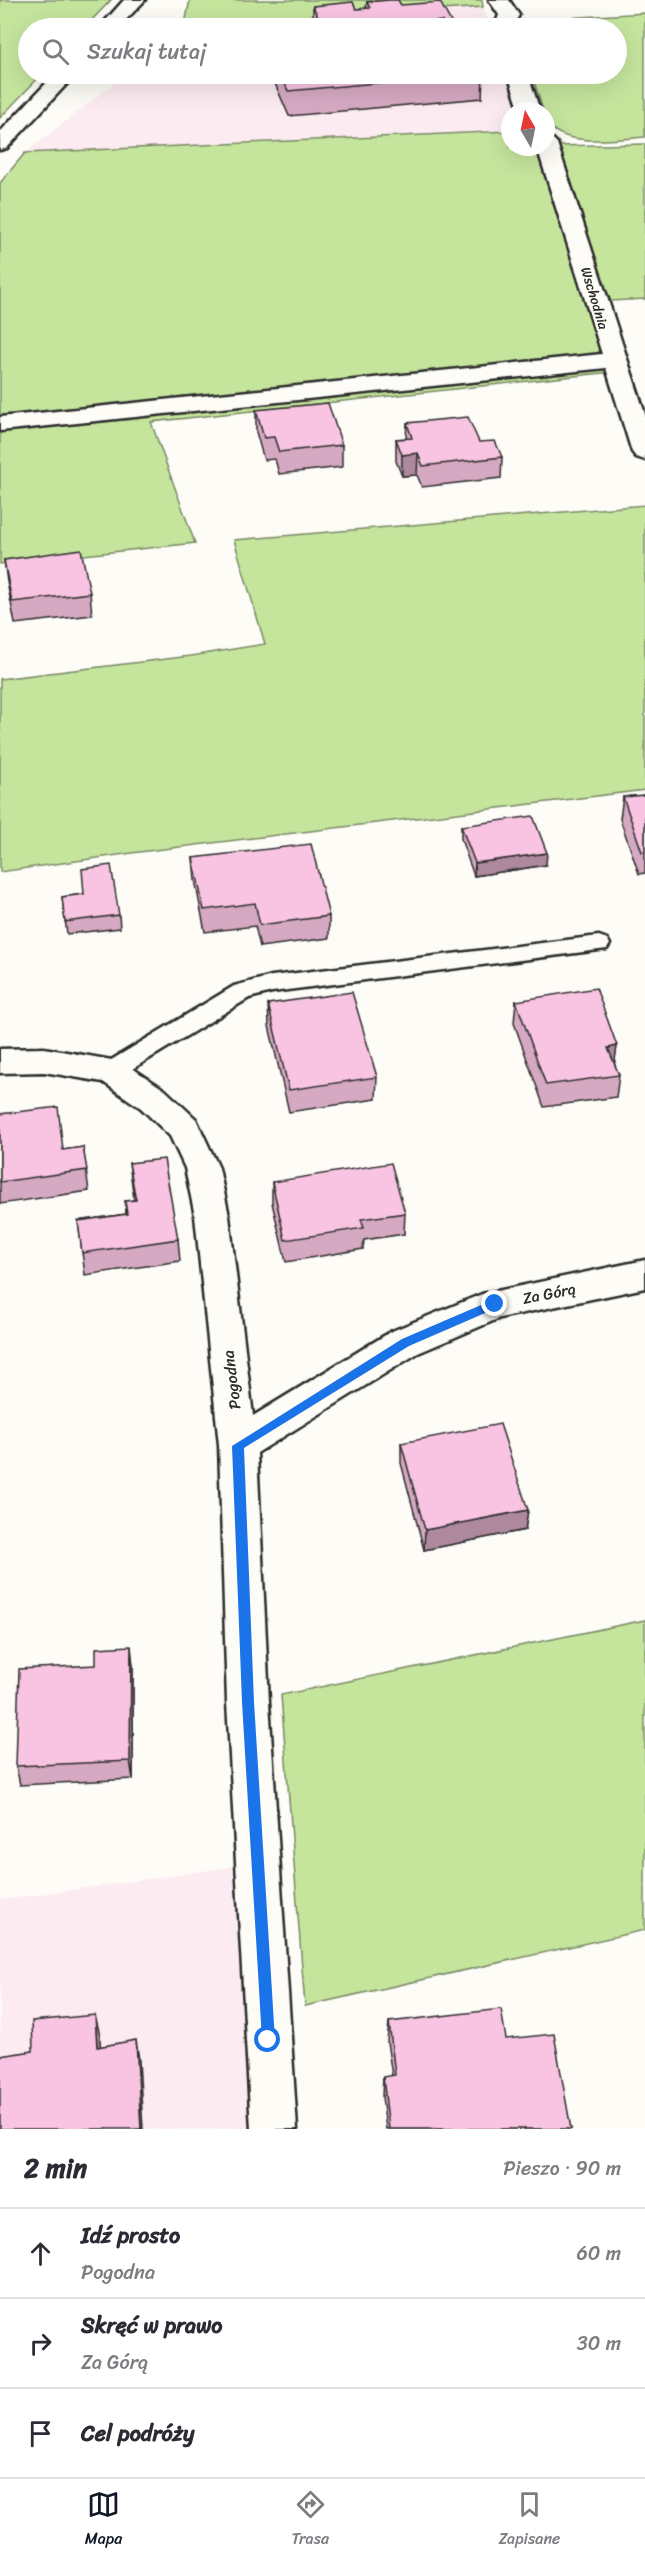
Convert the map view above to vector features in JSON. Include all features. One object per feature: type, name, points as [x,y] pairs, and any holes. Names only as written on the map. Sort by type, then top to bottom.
[{"type":"street","points":[[118,18],[135,0]]},
{"type":"street","points":[[500,0],[510,15],[508,18]]},
{"type":"street","points":[[0,144],[57,84]]},
{"type":"street","points":[[521,84],[527,102]]},
{"type":"street","name":"Wschodnia","points":[[550,156],[645,452]]},
{"type":"street","points":[[0,424],[614,360]]},
{"type":"street","name":"Pogodna","points":[[0,1061],[44,1060],[111,1071],[153,1099],[184,1128],[202,1168],[212,1216],[238,1446],[248,1702],[274,2129]]},
{"type":"street","name":"Za Górą","points":[[238,1446],[405,1342],[495,1304],[645,1274]]},
{"type":"lane","points":[[111,1071],[242,992],[272,984],[599,944]]},
{"type":"shaded area","points":[[483,7],[487,18],[326,18]]},
{"type":"shaded area","points":[[113,84],[518,84],[526,102],[501,102],[501,131],[25,153]]},
{"type":"shaded area","points":[[239,1866],[256,2129],[0,2129],[0,1900]]},
{"type":"green space","points":[[0,0],[111,0],[94,18],[18,18],[18,84],[32,84],[0,118]]},
{"type":"green space","points":[[190,0],[482,0],[483,7],[326,18],[186,18]]},
{"type":"green space","points":[[645,13],[645,137],[594,140],[568,137],[558,133],[555,130],[555,102],[541,102],[535,84],[627,84],[627,18],[564,18]]},
{"type":"green space","points":[[501,131],[501,156],[551,156],[597,338],[611,372],[151,422],[195,543],[0,564],[0,183],[25,153]]},
{"type":"green space","points":[[645,144],[645,299],[611,301],[551,156],[555,156],[555,146]]},
{"type":"green space","points":[[645,505],[645,790],[139,852],[0,872],[0,679],[191,656],[265,644],[234,540]]},
{"type":"green space","points":[[645,1620],[645,1930],[305,2006],[281,1695]]},
{"type":"building","points":[[398,0],[401,5],[440,2],[449,18],[318,18],[313,6],[353,2],[356,9],[370,8],[367,2]]},
{"type":"building","points":[[285,84],[366,84],[288,91]]},
{"type":"building","points":[[328,403],[342,445],[279,452],[274,437],[264,438],[256,410]]},
{"type":"building","points":[[468,417],[479,442],[495,441],[502,457],[423,466],[418,453],[402,455],[396,439],[412,438],[407,423]]},
{"type":"building","points":[[81,549],[90,593],[12,602],[4,560]]},
{"type":"building","points":[[645,795],[645,851],[642,852],[623,797]]},
{"type":"building","points":[[533,816],[547,853],[475,863],[461,826]]},
{"type":"building","points":[[311,844],[329,916],[260,925],[255,903],[204,910],[193,858]]},
{"type":"building","points":[[111,865],[119,915],[65,922],[62,897],[84,894],[82,869]]},
{"type":"building","points":[[596,988],[617,1046],[608,1048],[619,1075],[546,1085],[516,1001]]},
{"type":"building","points":[[352,992],[377,1077],[289,1090],[268,1004]]},
{"type":"building","points":[[58,1107],[63,1150],[83,1147],[87,1170],[0,1182],[0,1114]]},
{"type":"building","points":[[164,1159],[178,1239],[82,1253],[78,1221],[127,1214],[125,1201],[136,1200],[129,1163]]},
{"type":"building","points":[[391,1163],[405,1213],[361,1219],[364,1228],[285,1240],[272,1182]]},
{"type":"building","points":[[500,1424],[528,1510],[425,1530],[401,1443]]},
{"type":"building","points":[[131,1646],[130,1761],[16,1766],[19,1669],[96,1665],[96,1648]]},
{"type":"building","points":[[501,2009],[506,2039],[554,2034],[571,2129],[389,2129],[383,2077],[395,2075],[389,2022]]},
{"type":"building","points":[[95,2015],[97,2047],[136,2040],[141,2129],[0,2129],[0,2056],[33,2051],[32,2021]]},
{"type":"route","points":[[268,2040],[248,1702],[238,1446],[405,1342],[495,1304]]}]
